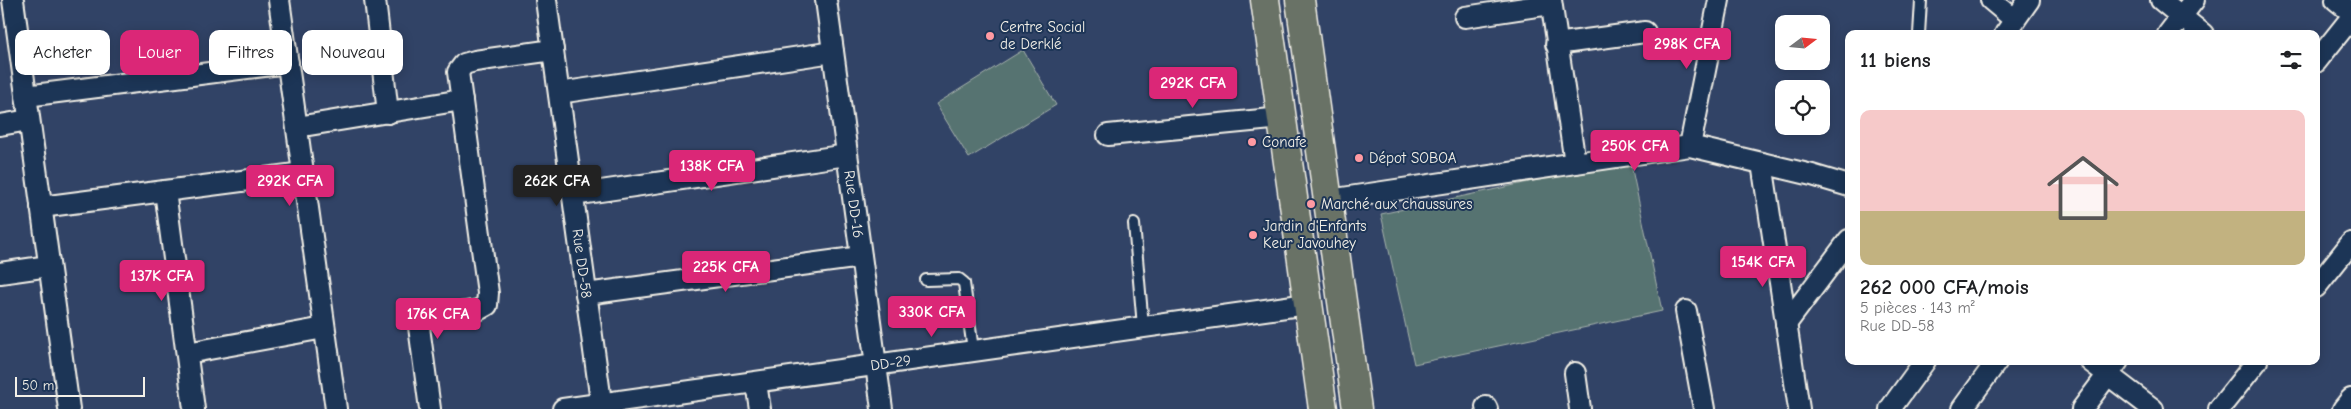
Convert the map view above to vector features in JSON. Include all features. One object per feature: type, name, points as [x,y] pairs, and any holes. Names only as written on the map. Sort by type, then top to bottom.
[{"type":"main road","points":[[1265,0],[1323,409]]},
{"type":"main road","points":[[1300,0],[1357,409]]},
{"type":"street","points":[[12,0],[68,409]]},
{"type":"street","points":[[279,0],[283,30]]},
{"type":"street","points":[[375,0],[388,113]]},
{"type":"street","name":"Rue DD-58","points":[[546,0],[602,406]]},
{"type":"street","name":"Rue DD-16","points":[[826,0],[882,409]]},
{"type":"street","points":[[1690,146],[1719,0]]},
{"type":"street","points":[[1991,0],[2010,27],[2030,0]]},
{"type":"street","points":[[2161,0],[2198,30]]},
{"type":"street","points":[[2171,30],[2194,0]]},
{"type":"street","points":[[2336,0],[2351,12]]},
{"type":"street","points":[[1465,17],[1551,2],[1575,163]]},
{"type":"street","points":[[2320,57],[2351,18]]},
{"type":"street","points":[[1556,44],[1645,32]]},
{"type":"street","points":[[430,409],[419,327],[421,319],[478,310],[486,304],[488,293],[458,72],[464,64],[553,50]]},
{"type":"street","points":[[559,93],[833,52]]},
{"type":"street","points":[[26,96],[209,73]]},
{"type":"street","points":[[290,75],[336,409]]},
{"type":"street","points":[[297,127],[462,100]]},
{"type":"street","points":[[1108,135],[1282,118]]},
{"type":"street","points":[[0,125],[29,120]]},
{"type":"street","points":[[1329,200],[1690,146],[1762,162],[1845,185]]},
{"type":"street","points":[[573,195],[847,155]]},
{"type":"street","points":[[1762,162],[1799,409]]},
{"type":"street","points":[[41,207],[303,173]]},
{"type":"street","points":[[165,191],[194,409]]},
{"type":"street","points":[[1786,324],[1845,245]]},
{"type":"street","points":[[2320,283],[2348,255]]},
{"type":"street","points":[[586,294],[861,256]]},
{"type":"street","points":[[0,273],[49,266]]},
{"type":"street","name":"DD-29","points":[[563,409],[656,403],[756,382],[876,363],[1307,304]]},
{"type":"street","points":[[1686,311],[1704,409]]},
{"type":"street","points":[[187,353],[324,328]]},
{"type":"street","points":[[1890,409],[1922,365]]},
{"type":"street","points":[[1962,409],[1994,365]]},
{"type":"street","points":[[2218,409],[2254,365]]},
{"type":"street","points":[[2082,409],[2113,368],[2153,409]]},
{"type":"street","points":[[1575,373],[1580,409]]},
{"type":"street","points":[[756,382],[760,409]]},
{"type":"street","points":[[2343,409],[2351,400]]},
{"type":"lane","points":[[1919,30],[1922,1]]},
{"type":"lane","points":[[1134,224],[1144,326]]},
{"type":"lane","points":[[926,280],[959,279],[964,283],[973,350]]},
{"type":"green space","points":[[1023,50],[1056,105],[969,158],[936,104]]},
{"type":"green space","points":[[1630,160],[1662,311],[1414,364],[1381,214]]},
{"type":"place","name":"Centre Social de Derklé","points":[[990,36]]},
{"type":"place","name":"Conafe","points":[[1252,142]]},
{"type":"place","name":"Dépot SOBOA","points":[[1359,158]]},
{"type":"place","name":"Marché aux chaussures","points":[[1311,204]]},
{"type":"place","name":"Jardin d'Enfants Keur Javouhey","points":[[1253,235]]}]
